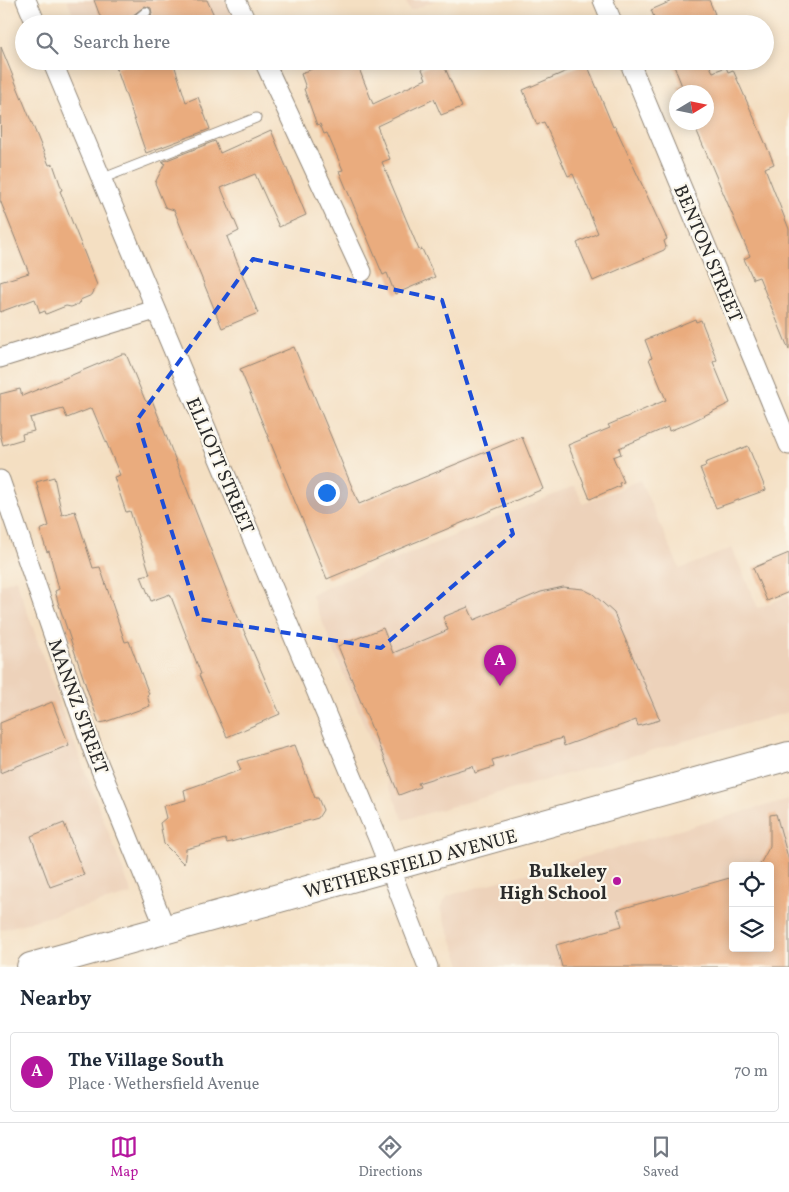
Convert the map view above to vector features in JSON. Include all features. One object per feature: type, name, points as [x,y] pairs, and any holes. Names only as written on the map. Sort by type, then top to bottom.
[{"type":"main road","name":"WETHERSFIELD AVENUE","points":[[31,967],[390,869],[789,756]]},
{"type":"street","points":[[26,0],[32,15]]},
{"type":"street","points":[[236,0],[243,15]]},
{"type":"street","points":[[603,0],[609,15]]},
{"type":"street","name":"ELLIOTT STREET","points":[[56,70],[390,869],[428,967]]},
{"type":"street","points":[[268,70],[362,272]]},
{"type":"street","name":"BENTON STREET","points":[[633,70],[789,445]]},
{"type":"street","points":[[0,358],[155,310]]},
{"type":"street","name":"MANNZ STREET","points":[[0,480],[94,753],[166,930]]},
{"type":"lane","points":[[142,15],[146,12]]},
{"type":"lane","points":[[101,179],[256,118]]},
{"type":"highlighted area","points":[[253,259],[442,300],[513,534],[381,648],[199,619],[137,420]]},
{"type":"shaded area","points":[[67,0],[228,0],[234,15],[73,15]]},
{"type":"shaded area","points":[[405,0],[436,0],[410,11]]},
{"type":"shaded area","points":[[640,480],[680,569],[732,548],[758,608],[789,595],[789,712],[403,820],[311,594],[575,486],[583,504]]},
{"type":"shaded area","points":[[16,579],[59,703],[132,894],[0,930],[0,585]]},
{"type":"shaded area","name":"Bulkeley High School","points":[[789,799],[789,967],[462,967],[440,909],[447,896]]},
{"type":"building","points":[[94,0],[207,0],[214,15],[151,15],[151,8],[145,6],[133,15],[100,15]]},
{"type":"building","points":[[674,0],[709,0],[715,14],[653,15],[651,10]]},
{"type":"building","points":[[1,47],[49,165],[53,164],[62,190],[60,191],[97,285],[92,295],[80,300],[79,304],[71,307],[66,306],[46,314],[45,311],[40,313],[35,299],[0,312],[0,282],[29,273],[0,200]]},
{"type":"building","points":[[117,70],[176,70],[186,102],[198,97],[210,129],[146,153]]},
{"type":"building","points":[[309,70],[360,70],[373,104],[426,79],[422,70],[446,70],[462,107],[441,115],[434,99],[377,126],[390,159],[382,162],[419,250],[422,249],[435,277],[395,294],[387,273],[383,275],[339,171],[343,170],[327,133],[324,134],[320,124],[317,125],[304,89],[306,88],[301,74]]},
{"type":"building","points":[[569,70],[589,70],[613,127],[615,126],[667,239],[664,241],[666,247],[664,250],[593,281],[577,243],[598,233],[573,174],[568,176],[544,122],[537,125],[523,90]]},
{"type":"building","points":[[676,70],[712,70],[713,72],[727,70],[728,72],[733,70],[770,154],[774,164],[765,168],[789,229],[789,350],[759,277],[753,279],[744,259],[750,256],[696,130],[714,130],[714,85],[682,85]]},
{"type":"building","points":[[271,130],[306,215],[279,227],[255,174],[221,188],[239,231],[227,237],[258,313],[222,328],[174,210],[165,207],[155,183],[165,163],[162,162],[215,141],[220,153]]},
{"type":"building","points":[[695,319],[696,322],[701,320],[717,360],[713,362],[730,403],[669,431],[668,427],[619,448],[621,454],[613,457],[624,482],[619,483],[620,486],[590,499],[568,445],[610,428],[608,425],[666,400],[649,359],[652,358],[645,340]]},
{"type":"building","points":[[294,347],[359,504],[522,437],[543,489],[327,579],[240,369]]},
{"type":"building","points":[[126,354],[145,400],[147,402],[152,400],[228,594],[280,714],[227,737],[199,675],[201,674],[170,594],[151,601],[141,576],[150,574],[130,511],[126,512],[114,477],[120,475],[92,408],[67,418],[63,409],[30,418],[34,431],[22,434],[23,439],[3,445],[0,434],[0,394],[20,389],[22,396]]},
{"type":"building","points":[[748,446],[766,490],[716,508],[700,468],[706,466],[705,463]]},
{"type":"building","points":[[54,477],[62,515],[75,511],[93,568],[100,567],[125,642],[129,641],[149,694],[147,695],[150,706],[105,722],[99,723],[90,698],[58,602],[55,591],[59,589],[49,551],[47,552],[40,530],[49,526],[36,482]]},
{"type":"building","points":[[789,553],[789,592],[767,601],[753,568]]},
{"type":"building","points":[[563,587],[583,589],[593,594],[614,613],[660,720],[638,726],[636,720],[564,746],[562,738],[492,760],[494,767],[475,773],[473,766],[418,783],[420,787],[399,795],[338,646],[383,628],[393,653],[448,630],[443,617],[468,607],[474,620],[541,592]]},
{"type":"building","points":[[52,702],[69,745],[0,773],[0,723]]},
{"type":"building","points":[[295,745],[315,798],[318,798],[323,810],[318,818],[227,843],[225,839],[186,849],[184,864],[164,844],[160,823],[166,818],[163,806],[186,800],[184,790],[241,770],[237,761]]},
{"type":"building","points":[[776,814],[789,861],[789,967],[562,967],[556,945],[622,926],[617,910],[729,878],[729,952],[774,952],[774,862],[761,862],[770,846],[770,815]]},
{"type":"building","points":[[64,823],[84,875],[50,887],[31,836]]},
{"type":"place","name":"The Village South","points":[[500,686]]},
{"type":"place","name":"Bulkeley High School","points":[[617,881]]}]
